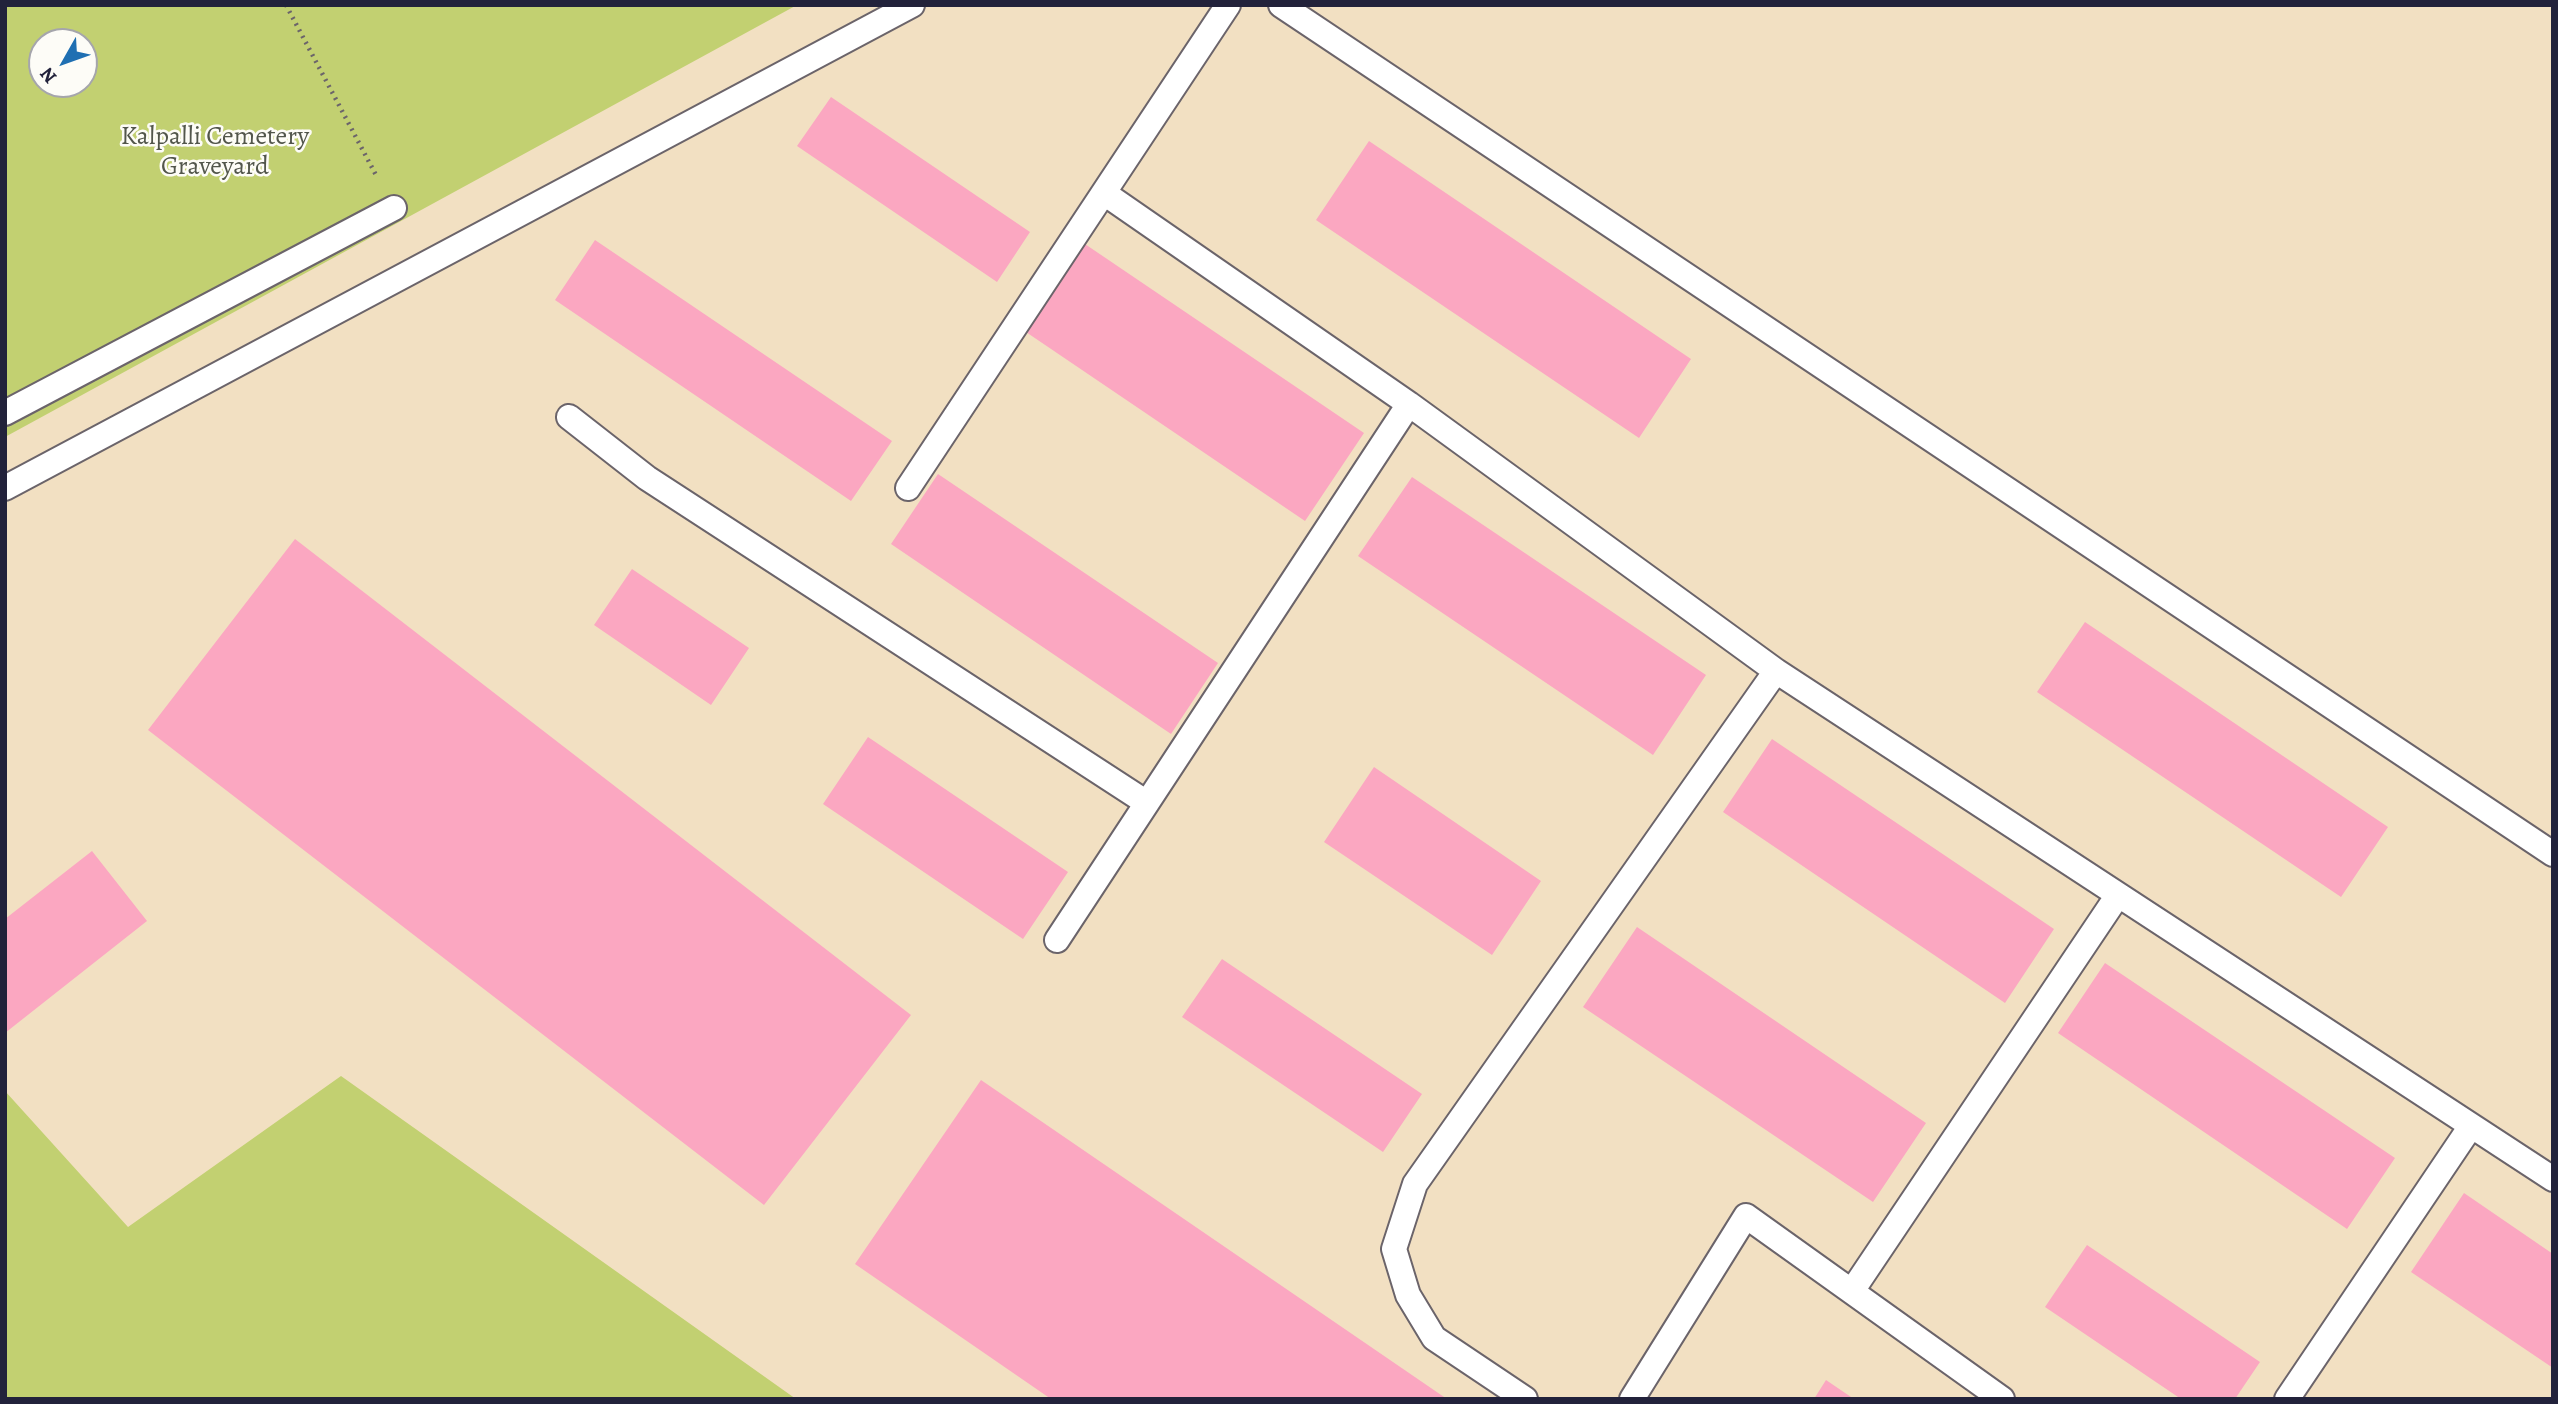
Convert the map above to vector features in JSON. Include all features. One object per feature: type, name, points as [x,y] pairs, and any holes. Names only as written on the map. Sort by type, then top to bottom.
[{"type":"lane","points":[[5,488],[912,5]]},
{"type":"lane","points":[[908,488],[1228,5]]},
{"type":"lane","points":[[1281,5],[2553,854]]},
{"type":"lane","points":[[1104,193],[1409,404],[1776,671],[2553,1179]]},
{"type":"lane","points":[[5,413],[394,208]]},
{"type":"lane","points":[[1057,940],[1409,404]]},
{"type":"lane","points":[[569,417],[647,478],[1147,803]]},
{"type":"lane","points":[[1525,1399],[1434,1338],[1408,1295],[1394,1249],[1415,1184],[1776,671]]},
{"type":"lane","points":[[1852,1291],[2119,895]]},
{"type":"lane","points":[[2287,1399],[2471,1126]]},
{"type":"lane","points":[[1642,1395],[1746,1216],[2002,1399]]},
{"type":"path","points":[[286,5],[394,208]]},
{"type":"green space","name":"Kalpalli Cemetery Graveyard","points":[[5,5],[797,5],[5,437]]},
{"type":"green space","points":[[341,1076],[796,1399],[5,1399],[5,1091],[128,1227]]},
{"type":"building","points":[[831,97],[1030,232],[997,282],[797,146]]},
{"type":"building","points":[[1369,141],[1691,359],[1639,438],[1316,220]]},
{"type":"building","points":[[595,240],[892,441],[851,501],[555,300]]},
{"type":"building","points":[[1082,242],[1364,433],[1305,521],[1023,330]]},
{"type":"building","points":[[938,474],[1218,663],[1171,734],[891,544]]},
{"type":"building","points":[[1412,477],[1706,675],[1653,755],[1358,556]]},
{"type":"building","points":[[295,539],[911,1015],[764,1205],[148,730]]},
{"type":"building","points":[[632,569],[749,648],[711,705],[594,625]]},
{"type":"building","points":[[2085,622],[2388,827],[2341,897],[2037,692]]},
{"type":"building","points":[[868,737],[1068,872],[1023,939],[823,804]]},
{"type":"building","points":[[1772,739],[2054,929],[2005,1003],[1723,812]]},
{"type":"building","points":[[1374,767],[1541,881],[1492,955],[1324,842]]},
{"type":"building","points":[[92,851],[147,921],[5,1033],[5,919]]},
{"type":"building","points":[[1637,927],[1926,1123],[1873,1202],[1583,1007]]},
{"type":"building","points":[[1222,959],[1422,1094],[1383,1152],[1182,1017]]},
{"type":"building","points":[[2105,963],[2395,1158],[2347,1229],[2058,1033]]},
{"type":"building","points":[[981,1080],[1447,1399],[1051,1399],[855,1264]]},
{"type":"building","points":[[2464,1193],[2553,1254],[2553,1368],[2411,1272]]},
{"type":"building","points":[[2087,1245],[2260,1362],[2235,1399],[2181,1399],[2045,1307]]},
{"type":"building","points":[[1826,1380],[1854,1399],[1814,1399]]}]
